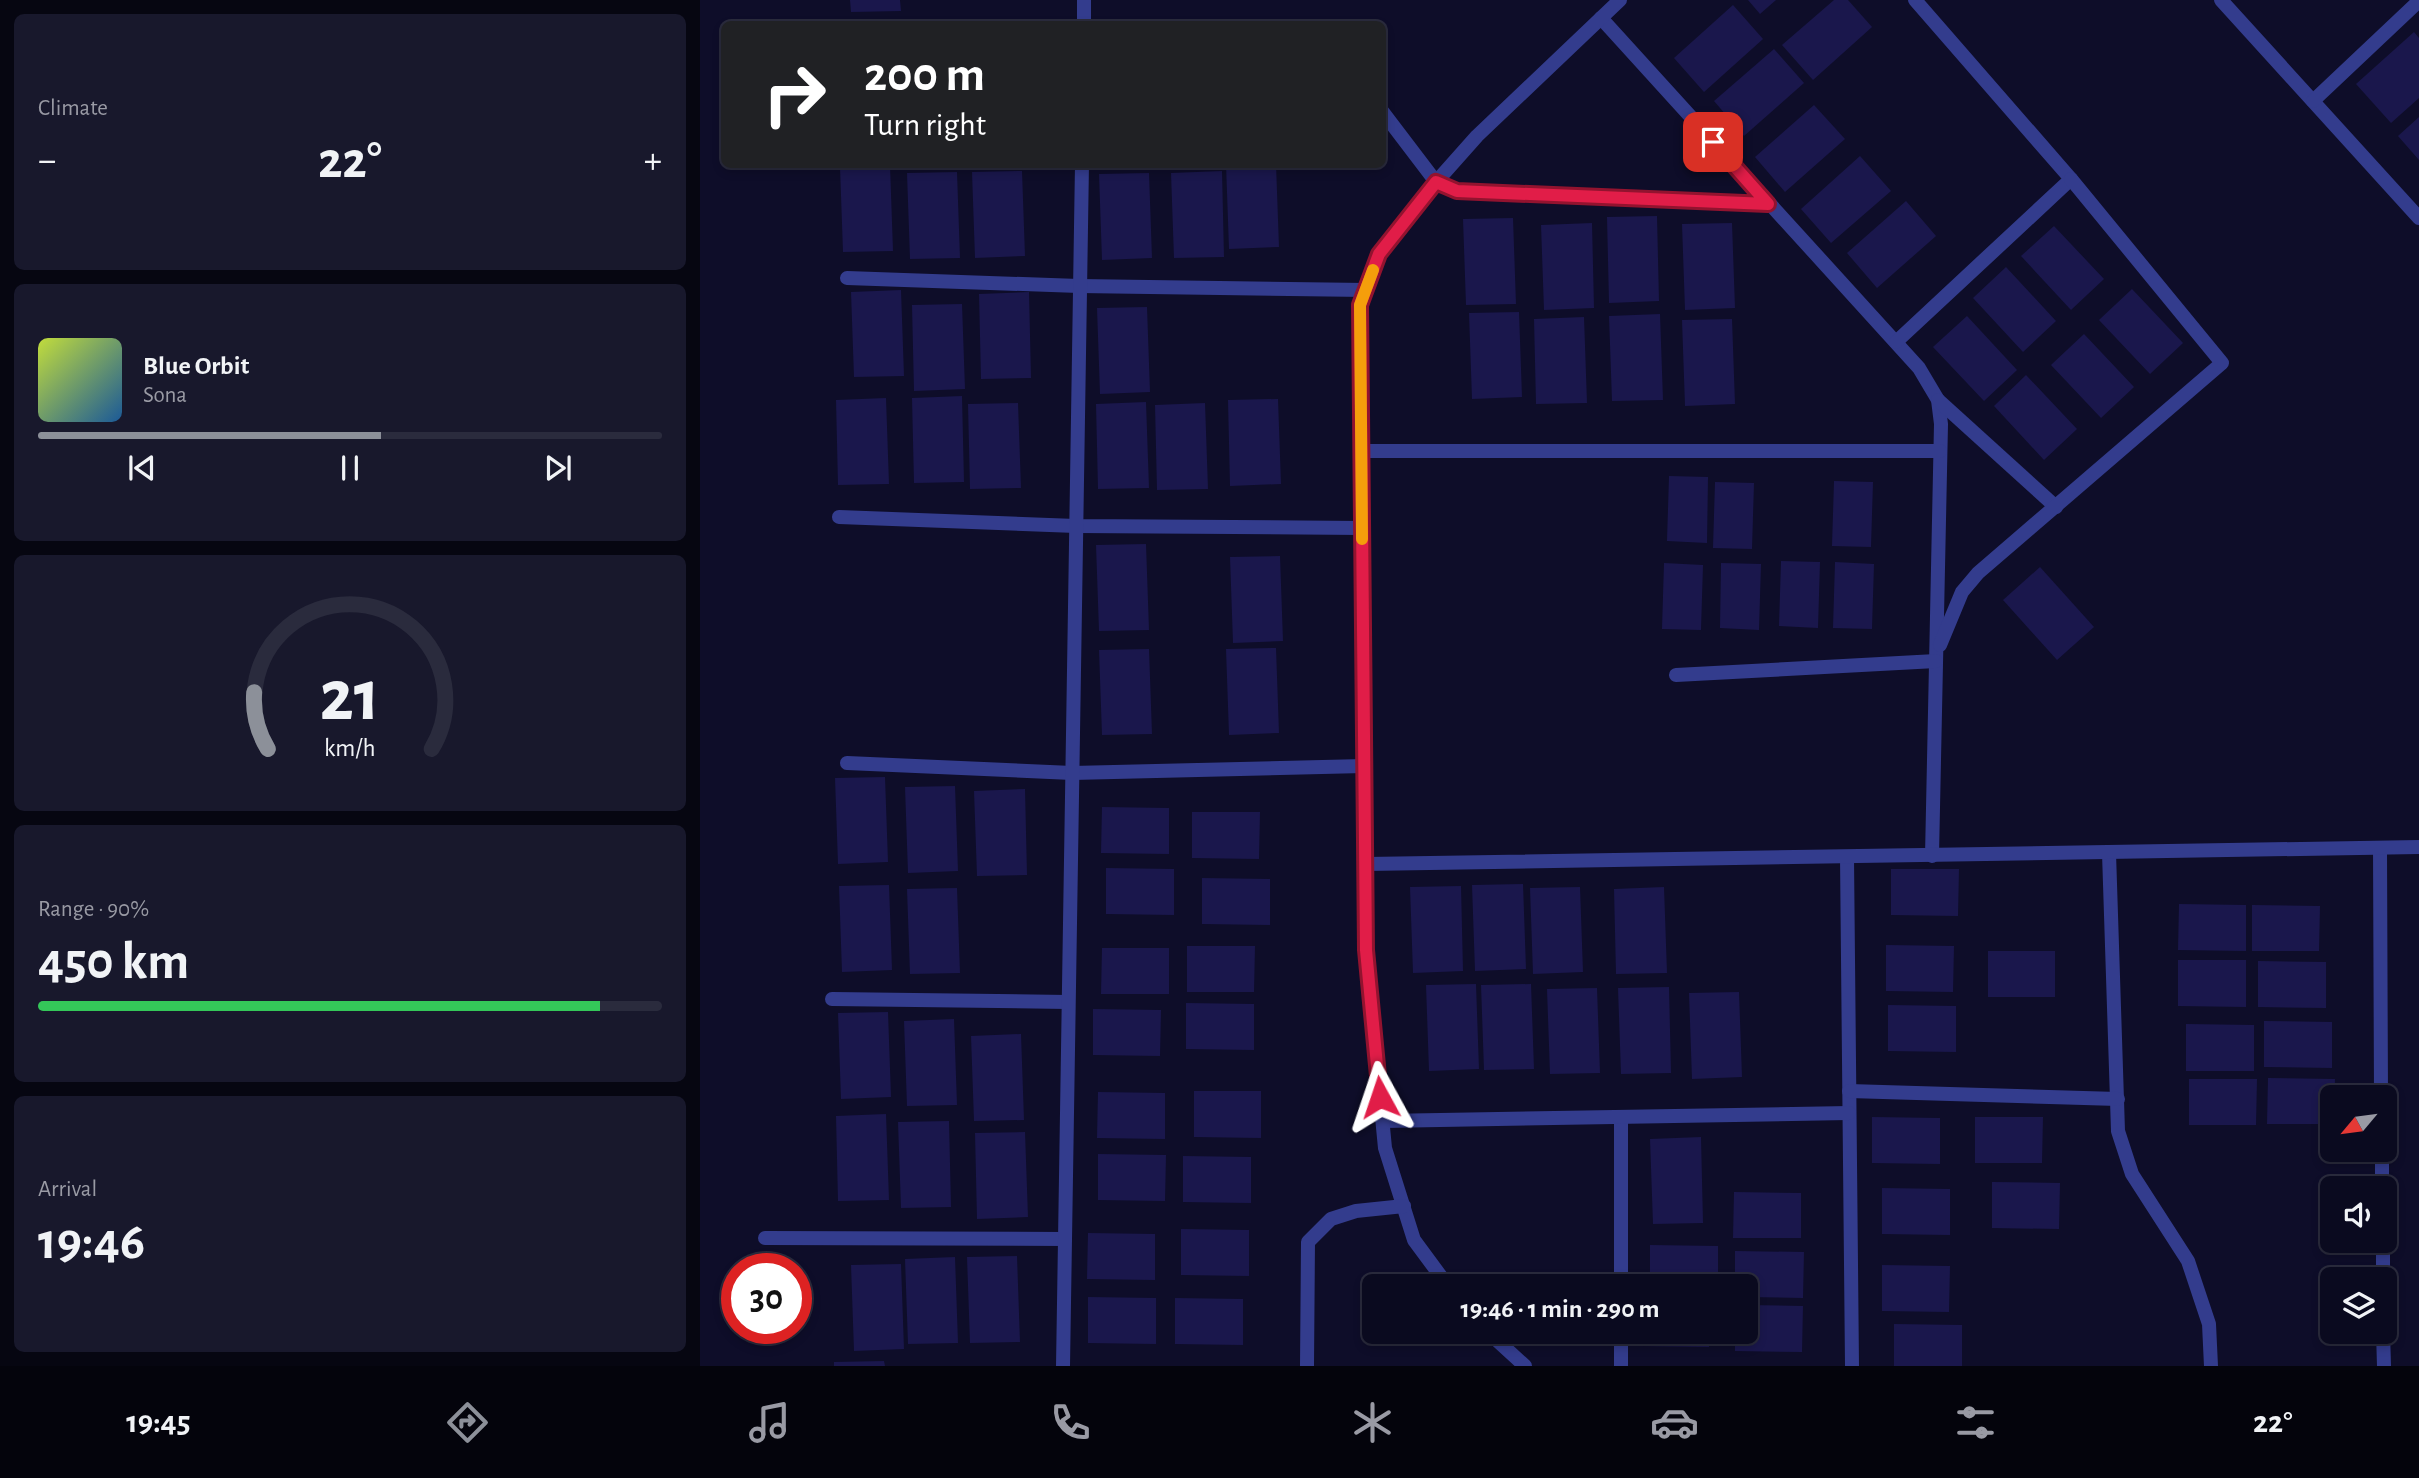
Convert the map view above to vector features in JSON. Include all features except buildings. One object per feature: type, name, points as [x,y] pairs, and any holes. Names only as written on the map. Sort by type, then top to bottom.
[{"type":"street","points":[[1084,0],[1084,21]]},
{"type":"street","points":[[1439,1274],[1415,1240],[1385,1148],[1366,950],[1360,305],[1379,254],[1436,182],[1477,136],[1620,0]]},
{"type":"street","points":[[1915,0],[2071,179],[2222,363],[1986,566],[1962,592],[1936,657]]},
{"type":"street","points":[[2221,0],[2419,218]]},
{"type":"street","points":[[2313,101],[2419,1]]},
{"type":"street","points":[[1601,18],[1919,368],[1938,400],[2056,507]]},
{"type":"street","points":[[1386,116],[1436,182],[1457,191],[1768,204]]},
{"type":"street","points":[[1063,1366],[1082,168]]},
{"type":"street","points":[[1896,342],[2071,179]]},
{"type":"street","points":[[846,278],[1079,286],[1366,290]]},
{"type":"street","points":[[1932,856],[1941,451],[1938,400]]},
{"type":"street","points":[[1362,451],[1941,451]]},
{"type":"street","points":[[839,517],[1076,526],[1362,528]]},
{"type":"street","points":[[1676,675],[1936,657]]},
{"type":"street","points":[[846,763],[1072,773],[1364,766]]},
{"type":"street","points":[[1366,864],[2419,847]]},
{"type":"street","points":[[2379,849],[2381,1085]]},
{"type":"street","points":[[2109,853],[2118,1131],[2132,1174],[2188,1261],[2209,1324],[2211,1366]]},
{"type":"street","points":[[1847,857],[1852,1366]]},
{"type":"street","points":[[832,999],[1068,1002]]},
{"type":"street","points":[[1849,1091],[2118,1099]]},
{"type":"street","points":[[1383,1121],[1849,1113]]},
{"type":"street","points":[[1621,1117],[1621,1274]]},
{"type":"street","points":[[1307,1366],[1308,1242],[1331,1219],[1356,1211],[1404,1206]]},
{"type":"street","points":[[765,1238],[1065,1239]]},
{"type":"street","points":[[1501,1344],[1525,1366]]},
{"type":"street","points":[[1621,1344],[1621,1366]]},
{"type":"street","points":[[2383,1344],[2384,1366]]},
{"type":"slow traffic","points":[[1362,539],[1360,305],[1373,270]]},
{"type":"route","points":[[1380,1097],[1366,950],[1360,305],[1379,254],[1436,182],[1457,191],[1768,204],[1713,142]]}]
